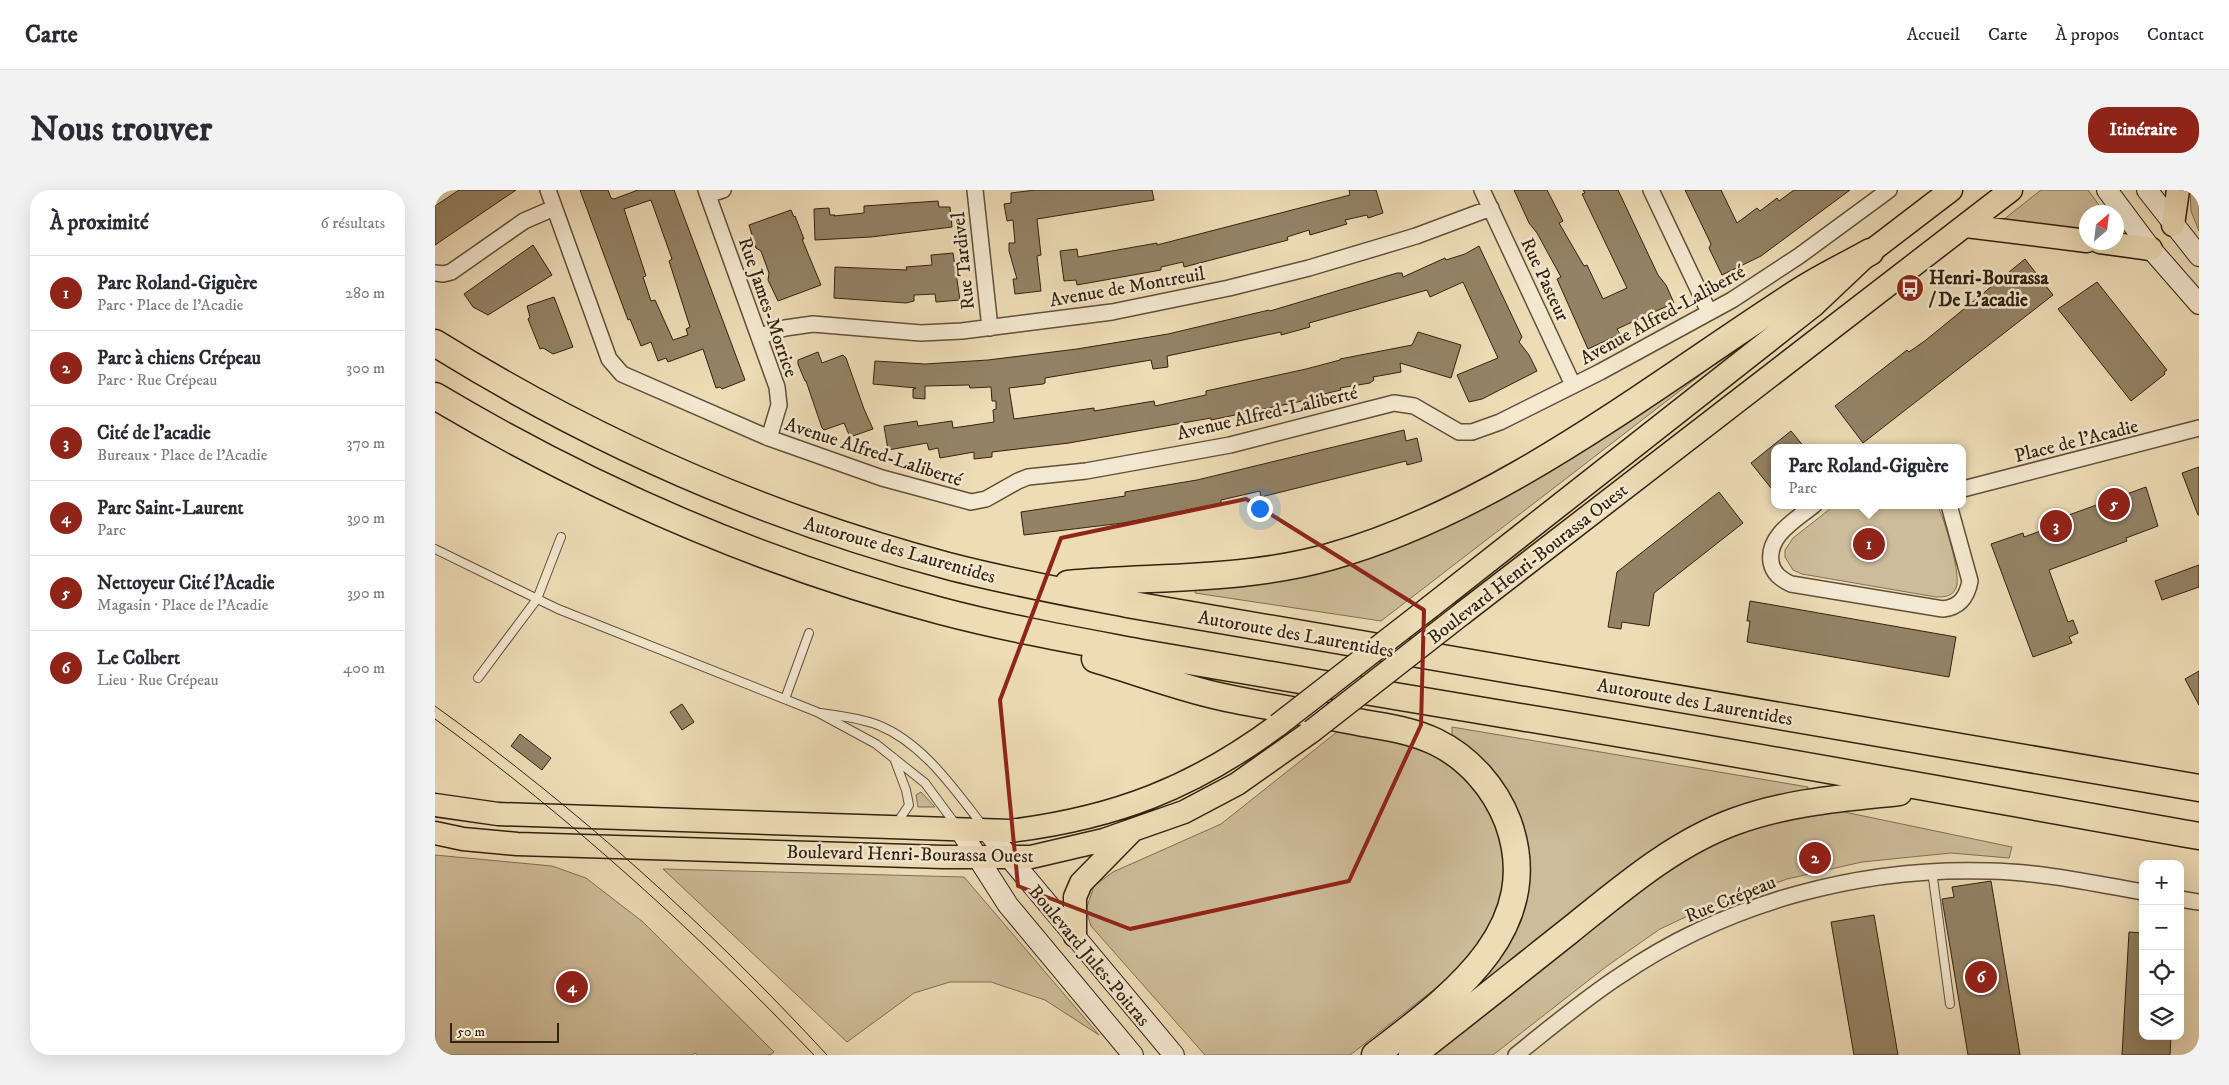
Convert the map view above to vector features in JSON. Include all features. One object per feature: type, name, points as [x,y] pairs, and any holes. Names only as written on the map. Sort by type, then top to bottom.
[{"type":"highway","points":[[1035,586],[1132,578],[1205,578],[1264,571],[1328,557],[1403,532],[1450,511],[1520,472],[1695,362],[1801,290],[1870,252]]},
{"type":"highway","name":"Autoroute des Laurentides","points":[[435,343],[513,390],[597,434],[735,496],[894,551],[1035,586],[2199,788]]},
{"type":"highway","points":[[435,396],[574,472],[687,524],[831,578],[1217,696],[1418,735],[1454,753],[1478,774],[1501,807],[1513,840],[1516,878],[1509,915],[1497,941],[1474,972],[1439,1005],[1375,1055]]},
{"type":"highway","points":[[942,611],[1079,641],[1201,664],[1642,737],[2199,836]]},
{"type":"highway","points":[[1412,1055],[1614,895],[1697,839],[1734,821],[1781,808],[1819,801],[1928,789]]},
{"type":"main road","name":"Boulevard Henri-Bourassa Ouest","points":[[435,804],[498,814],[1010,832],[1083,820],[1150,799],[1209,771],[1278,726],[1814,305],[1870,252],[1951,190]]},
{"type":"main road","name":"Boulevard Henri-Bourassa Ouest","points":[[435,833],[463,839],[517,844],[1009,858],[1038,856],[1132,832],[1184,812],[1263,767],[1312,731],[2011,190]]},
{"type":"main road","points":[[2173,225],[2178,190]]},
{"type":"main road","points":[[1965,226],[2079,240]]},
{"type":"main road","points":[[2124,245],[2151,249]]},
{"type":"main road","points":[[1075,936],[1075,897],[1081,883],[1132,832]]},
{"type":"street","points":[[435,272],[443,274],[451,272],[524,221],[554,208],[548,190]]},
{"type":"street","points":[[707,192],[723,190]]},
{"type":"street","name":"Rue Tardivel","points":[[975,190],[990,328]]},
{"type":"street","name":"Rue Pasteur","points":[[1482,190],[1573,385]]},
{"type":"street","points":[[1651,190],[1709,312]]},
{"type":"street","name":"Avenue Alfred-Laliberté","points":[[554,208],[606,352],[614,367],[626,376],[769,438],[882,478],[952,499],[976,502],[1028,477],[1086,471],[1214,448],[1297,429],[1394,403],[1409,404],[1455,430],[1472,432],[1512,417],[1709,312],[1775,272],[1889,190]]},
{"type":"street","points":[[2107,190],[2151,249],[2199,304]]},
{"type":"street","points":[[2147,190],[2199,256]]},
{"type":"street","name":"Rue James-Morrice","points":[[707,192],[774,376],[779,397],[777,415],[769,438]]},
{"type":"street","name":"Avenue de Montreuil","points":[[760,336],[785,328],[813,324],[921,333],[990,328],[1112,312],[1251,283],[1390,244],[1491,208]]},
{"type":"street","name":"Place de l'Acadie","points":[[1966,488],[2199,428]]},
{"type":"street","points":[[1809,509],[1786,528],[1773,544],[1771,566],[1779,577],[1791,584],[1943,609],[1961,602],[1969,589],[1970,581],[1950,509]]},
{"type":"street","name":"Boulevard Jules-Poitras","points":[[960,830],[1008,905],[1133,1055]]},
{"type":"street","name":"Boulevard Jules-Poitras","points":[[987,832],[1174,1055]]},
{"type":"street","name":"Rue Crépeau","points":[[1515,1055],[1621,974],[1674,943],[1720,921],[1807,890],[1868,878],[1932,871],[1990,870],[2032,874],[2139,891]]},
{"type":"street","points":[[2184,900],[2199,902]]},
{"type":"lane","points":[[478,678],[537,599],[561,536]]},
{"type":"lane","points":[[435,548],[537,599],[817,712],[893,756],[925,783],[960,830]]},
{"type":"lane","points":[[785,699],[809,632]]},
{"type":"lane","points":[[817,712],[863,720],[890,730],[910,742],[926,758],[987,832]]},
{"type":"lane","points":[[893,756],[906,790],[909,805],[903,817],[893,828]]},
{"type":"lane","points":[[1932,871],[1950,1004]]},
{"type":"highlighted area","points":[[1246,499],[1424,610],[1421,725],[1349,881],[1130,929],[1018,886],[1000,700],[1061,538]]},
{"type":"shaded area","points":[[2041,190],[2088,190],[2099,205],[2079,205],[2079,232],[2003,220]]},
{"type":"shaded area","points":[[2190,190],[2199,190],[2199,231],[2191,211]]},
{"type":"shaded area","points":[[1768,323],[1381,621],[1195,593],[1197,583],[1371,551]]},
{"type":"shaded area","points":[[1830,509],[1939,509],[1948,534],[1957,572],[1956,588],[1947,596],[1936,597],[1802,574],[1793,570],[1785,557],[1785,550],[1793,538]]},
{"type":"shaded area","points":[[1452,727],[1808,787],[1807,793],[1765,801],[1485,985],[1479,979],[1525,885],[1452,737]]},
{"type":"shaded area","points":[[1342,728],[1400,742],[1431,753],[1460,769],[1481,794],[1502,838],[1505,869],[1503,895],[1494,917],[1482,941],[1458,971],[1350,1055],[1205,1055],[1091,926],[1086,910],[1094,886],[1113,872],[1221,824]]},
{"type":"shaded area","points":[[921,792],[935,807],[918,807],[916,795]]},
{"type":"shaded area","points":[[1830,809],[2012,847],[2009,858],[1951,853],[1862,862],[1787,879],[1692,914],[1660,929],[1607,966],[1493,1055],[1432,1055],[1627,898],[1712,842],[1768,820]]},
{"type":"shaded area","points":[[435,855],[552,866],[586,878],[643,922],[774,1052],[770,1055],[697,1055],[695,1053],[692,1055],[435,1055]]},
{"type":"shaded area","points":[[663,869],[964,877],[1099,1035],[1045,1000],[991,982],[950,982],[914,993],[847,1042]]},
{"type":"building","points":[[459,190],[516,190],[435,245],[435,206]]},
{"type":"building","points":[[580,190],[608,190],[611,198],[614,199],[638,190],[674,190],[745,380],[722,389],[720,387],[716,388],[703,349],[668,362],[666,358],[658,361],[651,342],[641,346],[630,319],[628,320]],"holes":[[[651,200],[672,259],[669,261],[690,327],[686,329],[688,335],[673,340],[655,300],[651,301],[643,277],[646,276],[624,209]]]},
{"type":"building","points":[[1035,190],[1152,190],[1154,200],[1037,219],[1041,255],[1037,256],[1041,291],[1015,294],[1013,279],[1017,279],[1009,251],[1009,243],[1015,243],[1013,220],[1007,221],[1004,204],[1011,203],[1011,193]]},
{"type":"building","points":[[1349,190],[1376,190],[1383,213],[1368,218],[1367,215],[1345,220],[1347,224],[1310,235],[1309,230],[1287,237],[1288,240],[1184,267],[1183,262],[1161,267],[1161,270],[1077,285],[1076,280],[1064,281],[1060,251],[1077,249],[1078,257],[1157,243],[1157,245],[1350,195]]},
{"type":"building","points":[[1514,190],[1547,190],[1563,221],[1559,223],[1584,266],[1587,265],[1603,299],[1627,288],[1582,194],[1585,193],[1583,190],[1618,190],[1658,275],[1666,285],[1674,303],[1617,329],[1620,334],[1588,349],[1557,279],[1561,277],[1537,233],[1529,223]]},
{"type":"building","points":[[1685,190],[1721,190],[1737,223],[1757,208],[1760,211],[1777,198],[1779,201],[1794,190],[1850,190],[1761,256],[1722,275],[1709,248],[1711,244]]},
{"type":"building","points":[[938,201],[939,207],[950,207],[952,227],[871,237],[815,240],[814,209],[829,208],[830,215],[834,216],[864,213],[864,206]]},
{"type":"building","points":[[791,210],[821,285],[778,301],[768,280],[769,273],[761,251],[756,248],[749,225]]},
{"type":"building","points":[[533,245],[552,275],[488,315],[473,307],[464,294]]},
{"type":"building","points":[[1479,246],[1522,337],[1519,342],[1529,355],[1537,371],[1482,399],[1469,402],[1457,375],[1498,358],[1463,282],[1430,297],[1427,290],[1309,323],[1310,327],[1281,335],[1281,332],[1167,356],[1168,367],[1153,369],[1151,360],[1045,378],[1045,383],[1043,384],[1009,388],[1014,419],[1094,408],[1094,411],[1154,401],[1155,406],[1206,395],[1206,391],[1306,369],[1340,359],[1412,345],[1418,332],[1461,345],[1451,378],[1400,363],[1401,372],[1373,377],[1374,380],[1370,383],[1340,388],[1341,390],[1307,398],[1307,400],[1211,420],[1211,418],[1069,443],[992,452],[992,457],[974,459],[974,452],[940,458],[938,448],[929,450],[927,443],[888,450],[884,426],[917,421],[918,426],[952,421],[953,428],[994,422],[993,410],[996,409],[996,401],[992,401],[991,387],[970,388],[969,385],[925,386],[925,399],[913,398],[913,389],[916,388],[873,384],[875,361],[925,364],[988,360],[1077,349],[1168,334],[1270,311],[1397,273],[1402,273],[1403,277],[1445,258],[1446,260],[1465,254]]},
{"type":"building","points":[[953,253],[960,300],[936,302],[935,294],[914,295],[914,301],[906,303],[834,298],[835,267],[907,270],[906,267],[932,265],[931,255]]},
{"type":"building","points":[[2025,259],[2053,295],[1863,443],[1835,406],[1907,350],[1909,352],[1926,340]]},
{"type":"building","points":[[2097,282],[2167,370],[2164,372],[2165,374],[2131,401],[2058,309]]},
{"type":"building","points":[[554,297],[573,347],[553,354],[543,348],[540,349],[528,319],[530,317],[527,306]]},
{"type":"building","points":[[818,352],[822,363],[843,355],[846,358],[873,429],[850,437],[844,423],[824,430],[822,428],[806,381],[798,364],[798,360]]},
{"type":"building","points":[[1404,430],[1406,441],[1417,438],[1422,461],[1407,465],[1406,461],[1261,497],[1260,491],[1221,500],[1221,503],[1123,523],[1024,535],[1021,512],[1125,496],[1125,492],[1197,480]]},
{"type":"building","points":[[1791,431],[1802,444],[1775,444]]},
{"type":"building","points":[[1771,447],[1771,488],[1751,463]]},
{"type":"building","points":[[2199,467],[2199,515],[2198,515],[2182,473]]},
{"type":"building","points":[[2146,487],[2158,526],[2126,538],[2127,541],[2049,570],[2068,622],[2073,620],[2078,633],[2069,637],[2072,643],[2033,657],[1991,544],[2023,533],[2024,537],[2046,529],[2044,524]]},
{"type":"building","points":[[1719,492],[1743,523],[1654,593],[1649,626],[1622,622],[1621,629],[1608,627],[1617,572]]},
{"type":"building","points":[[2199,565],[2199,587],[2162,600],[2155,581]]},
{"type":"building","points":[[1750,601],[1956,637],[1949,677],[1747,642],[1750,621],[1747,621]]},
{"type":"building","points":[[2199,671],[2199,705],[2185,679]]},
{"type":"building","points":[[682,704],[694,722],[682,730],[670,712]]},
{"type":"building","points":[[520,734],[551,758],[542,770],[511,746]]},
{"type":"building","points":[[1991,881],[2020,1055],[1968,1055],[1942,899],[1954,897],[1952,887]]},
{"type":"building","points":[[1874,915],[1898,1055],[1854,1055],[1831,922]]},
{"type":"building","points":[[2129,932],[2139,933],[2139,1040],[2171,1040],[2170,1055],[2122,1055]]},
{"type":"tram line","points":[[435,706],[539,785],[640,870],[736,960],[827,1055]]},
{"type":"tram line","points":[[435,719],[536,797],[632,879],[725,965],[814,1055]]},
{"type":"place","name":"Henri-Bourassa / De L'acadie","points":[[1910,288]]},
{"type":"place","name":"Nettoyeur Cité l'Acadie","points":[[2114,504]]},
{"type":"place","name":"Cité de l'acadie","points":[[2056,526]]},
{"type":"place","name":"Parc Roland-Giguère","points":[[1869,544]]},
{"type":"place","name":"Parc à chiens Crépeau","points":[[1815,858]]},
{"type":"place","name":"Le Colbert","points":[[1981,977]]},
{"type":"place","name":"Parc Saint-Laurent","points":[[572,987]]}]
